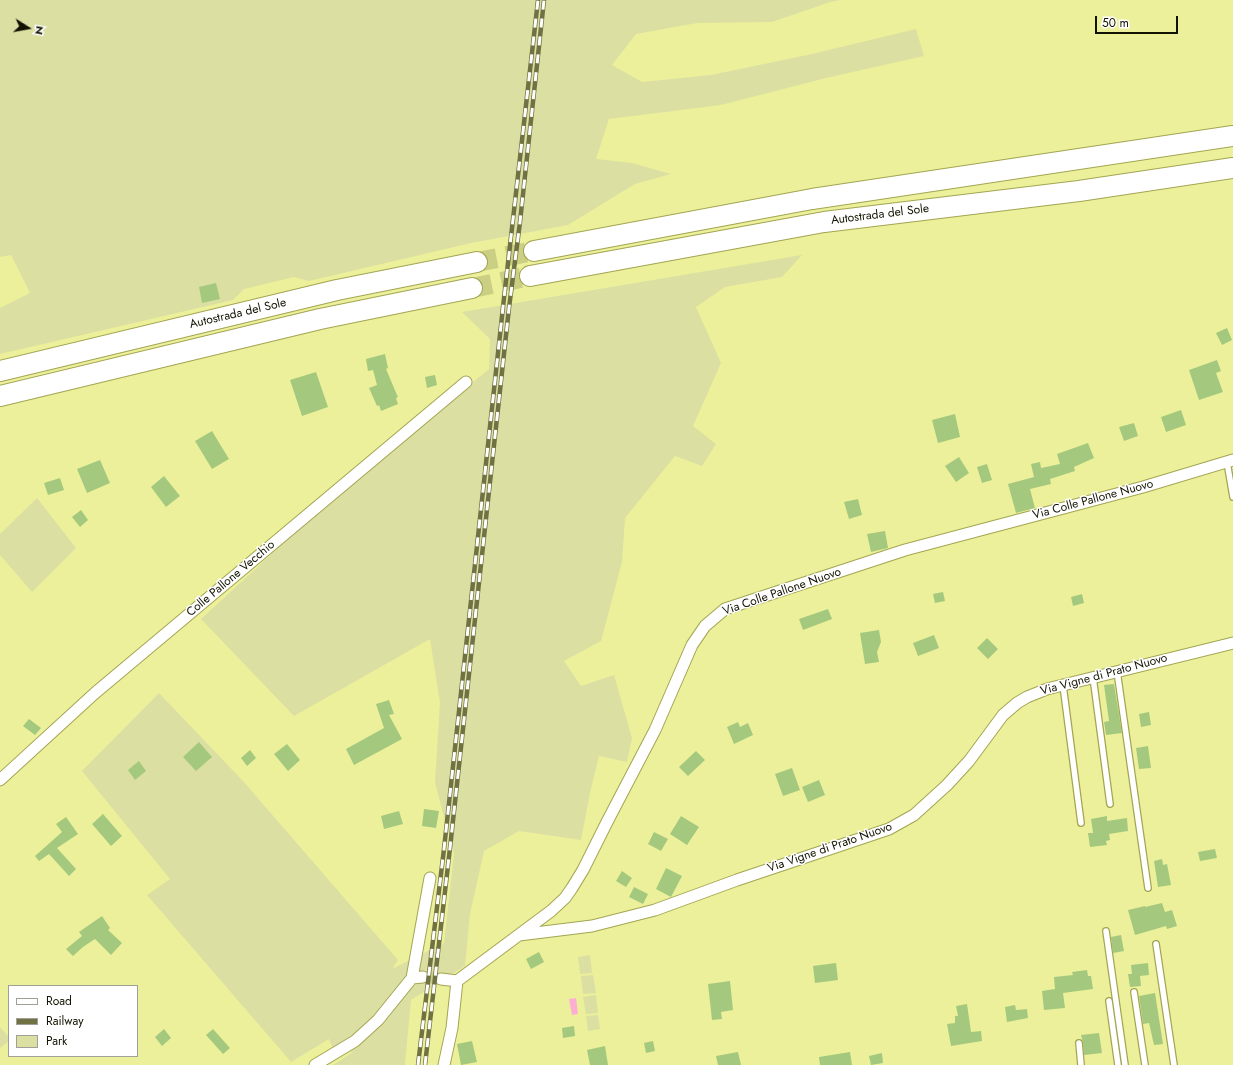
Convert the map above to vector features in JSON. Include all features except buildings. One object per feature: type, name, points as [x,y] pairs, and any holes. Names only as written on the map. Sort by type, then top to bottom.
[{"type":"highway","name":"Autostrada del Sole","points":[[534,251],[812,199],[1233,136]]},
{"type":"highway","name":"Autostrada del Sole","points":[[530,276],[824,222],[1079,191],[1233,168]]},
{"type":"highway","name":"Autostrada del Sole","points":[[0,371],[337,290],[477,262]]},
{"type":"highway","name":"Autostrada del Sole","points":[[0,396],[320,319],[472,288]]},
{"type":"street","name":"Colle Pallone Vecchio","points":[[0,780],[96,693],[466,382]]},
{"type":"street","name":"Via Colle Pallone Nuovo","points":[[457,981],[558,905],[578,880],[606,822],[655,730],[692,645],[706,626],[725,609],[905,550],[1143,487],[1230,461]]},
{"type":"street","name":"Via Vigne di Prato Nuovo","points":[[518,935],[592,926],[655,910],[737,880],[889,829],[914,815],[947,785],[969,761],[1003,715],[1017,703],[1036,693],[1063,685],[1233,643]]},
{"type":"street","points":[[315,1065],[355,1041],[378,1020],[412,978],[430,878]]},
{"type":"street","points":[[412,978],[424,977]]},
{"type":"street","points":[[440,979],[457,981],[452,1028],[444,1065]]},
{"type":"lane","points":[[1230,461],[1233,497]]},
{"type":"lane","points":[[1116,671],[1148,888]]},
{"type":"lane","points":[[1093,677],[1110,804]]},
{"type":"lane","points":[[1063,685],[1081,823]]},
{"type":"lane","points":[[1106,931],[1125,1065]]},
{"type":"lane","points":[[1156,944],[1174,1065]]},
{"type":"lane","points":[[1134,992],[1144,1065]]},
{"type":"lane","points":[[1109,1001],[1118,1065]]},
{"type":"lane","points":[[1079,1043],[1081,1065]]},
{"type":"green space","points":[[0,0],[840,0],[772,22],[697,23],[636,34],[612,65],[642,82],[711,75],[812,54],[916,29],[924,56],[826,78],[721,105],[609,119],[596,159],[632,163],[671,174],[635,184],[568,225],[471,243],[309,281],[294,277],[244,289],[233,300],[0,354],[0,308],[30,293],[11,255],[0,257]]},
{"type":"green space","points":[[802,255],[782,277],[725,287],[696,307],[721,363],[693,426],[716,444],[702,466],[675,456],[625,518],[622,562],[601,641],[564,661],[581,686],[614,675],[632,738],[627,762],[599,756],[581,840],[519,831],[484,851],[470,914],[465,966],[411,1000],[405,1065],[333,1065],[353,1052],[333,1049],[329,1039],[291,1062],[147,895],[170,879],[82,771],[159,693],[243,781],[398,960],[392,969],[444,943],[454,854],[435,783],[440,703],[430,639],[294,716],[201,619],[339,492],[489,369],[490,339],[462,312]]},
{"type":"green space","points":[[37,498],[76,548],[32,592],[0,555],[0,534]]},
{"type":"green space","points":[[590,955],[592,973],[580,974],[578,957]]},
{"type":"green space","points":[[593,975],[596,993],[583,994],[581,976]]},
{"type":"green space","points":[[596,995],[598,1013],[586,1014],[583,997]]},
{"type":"green space","points":[[598,1015],[600,1029],[588,1031],[586,1016]]},
{"type":"green space","points":[[0,1027],[8,1036],[8,1042],[0,1048]]},
{"type":"shaded area","points":[[576,998],[578,1014],[572,1015],[569,999]]},
{"type":"tunnel","points":[[477,262],[534,251]]},
{"type":"tunnel","points":[[472,288],[530,276]]},
{"type":"tunnel","points":[[423,977],[441,979]]},
{"type":"railway","points":[[418,1065],[444,849],[538,0]]},
{"type":"railway","points":[[425,1065],[544,0]]}]
